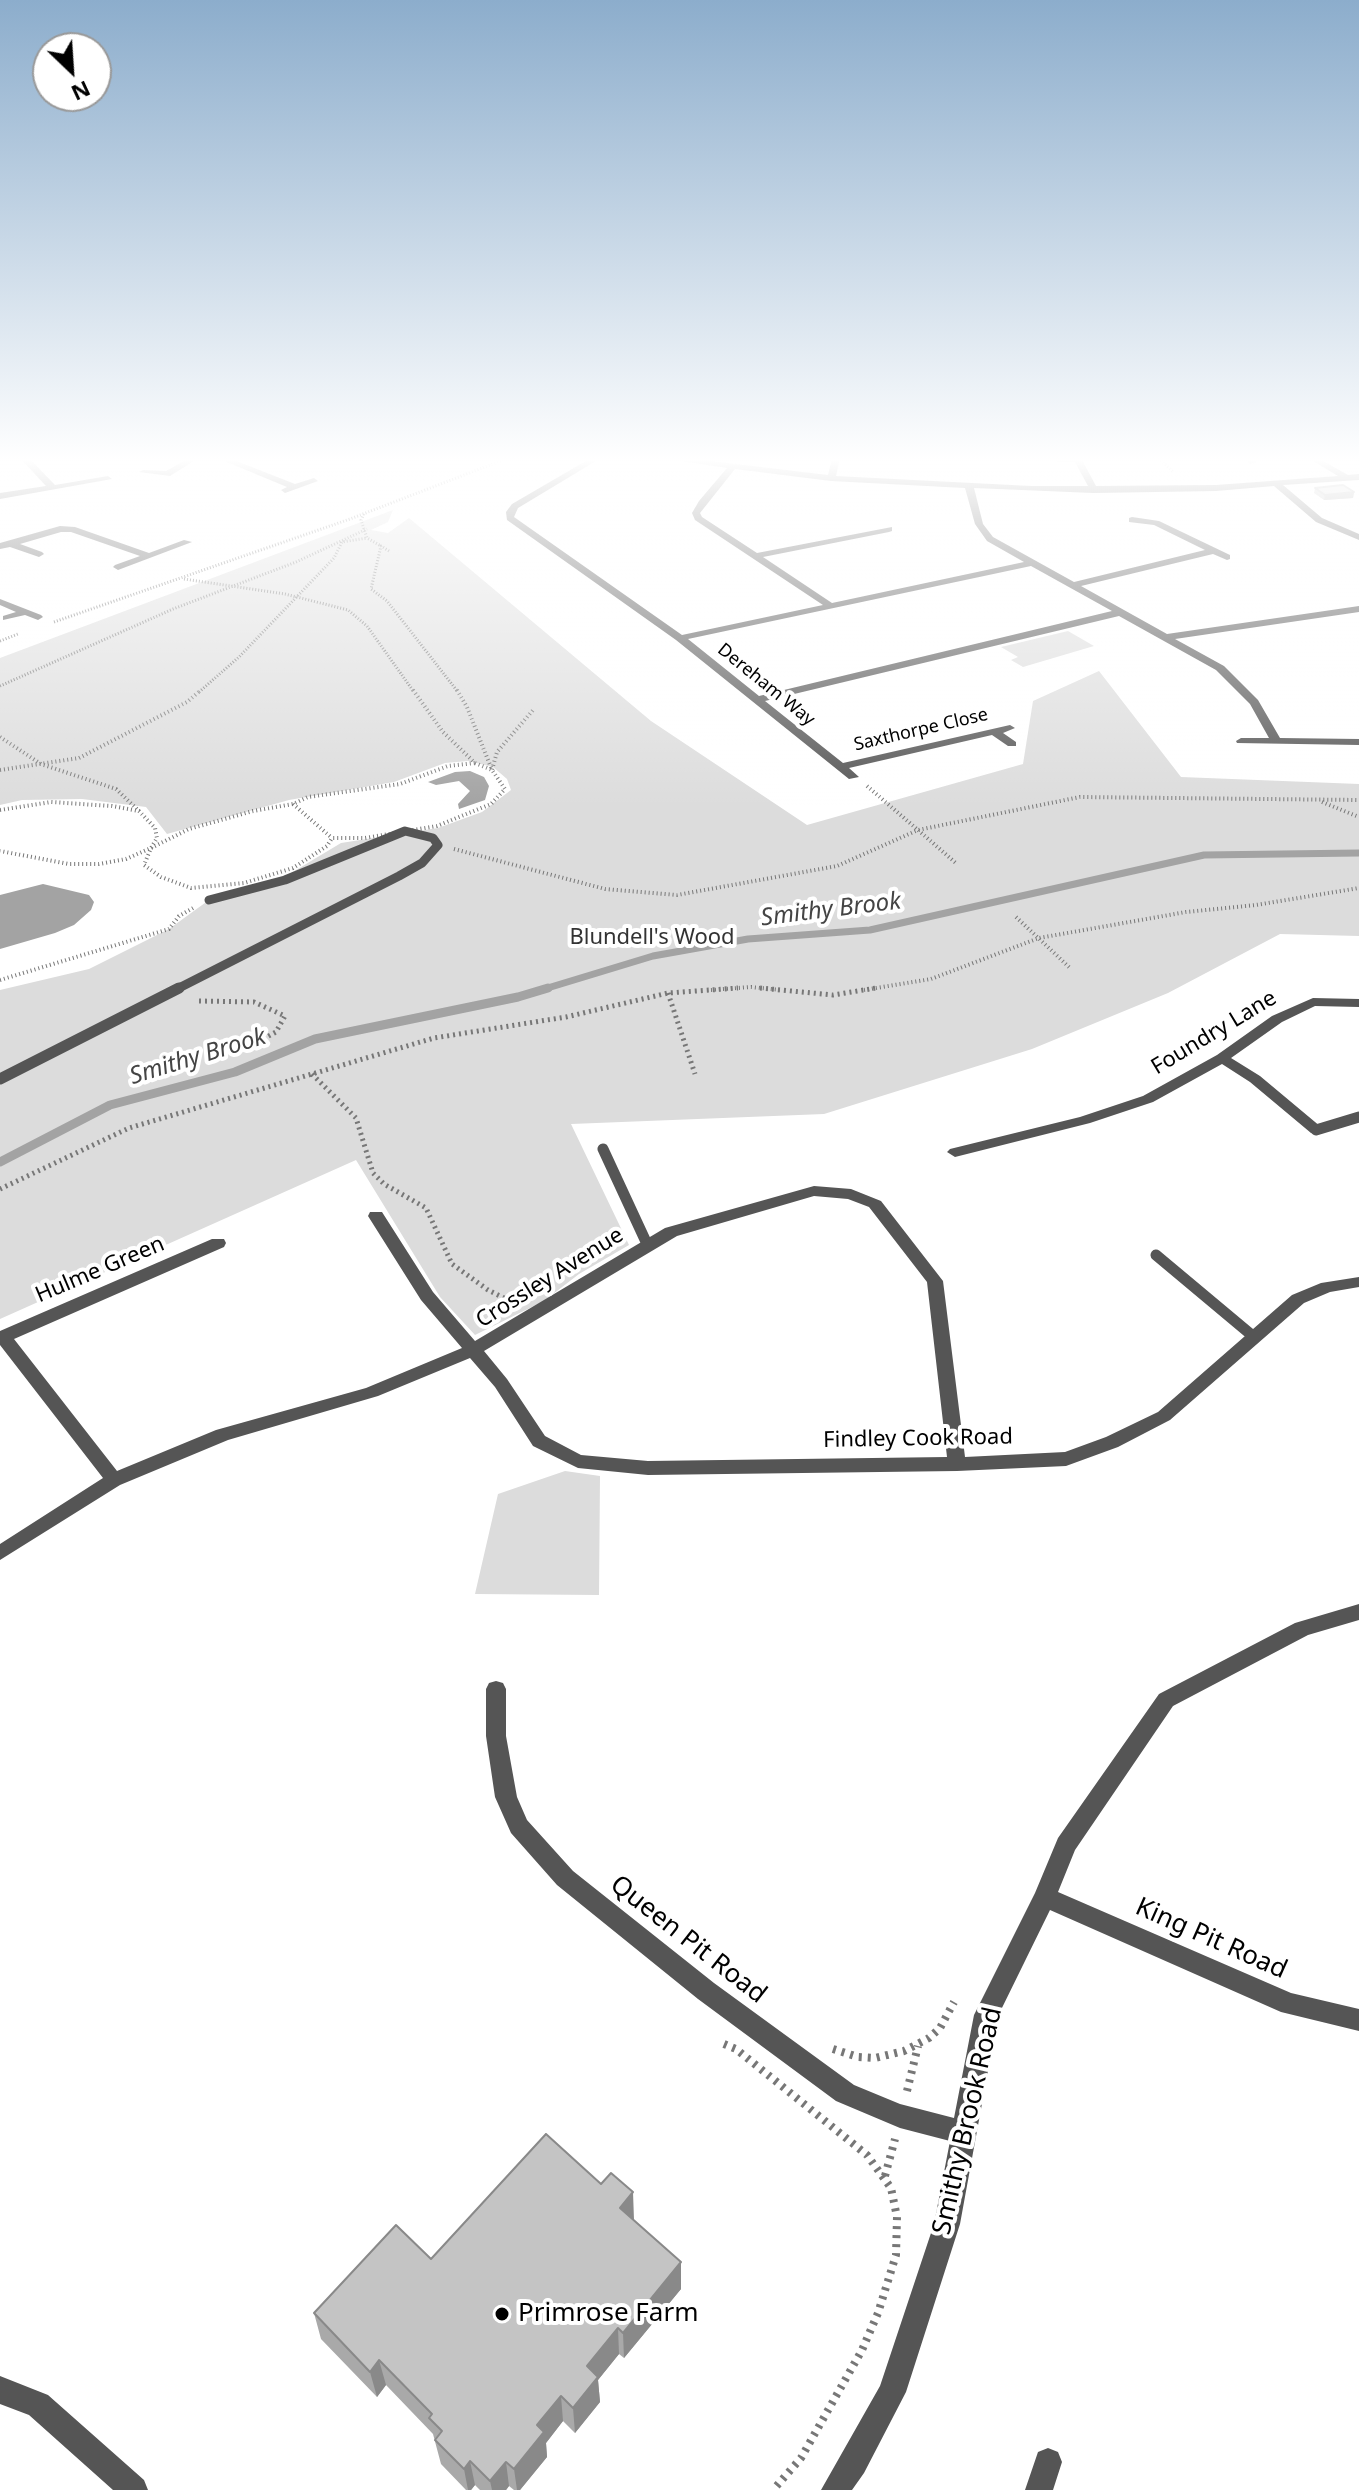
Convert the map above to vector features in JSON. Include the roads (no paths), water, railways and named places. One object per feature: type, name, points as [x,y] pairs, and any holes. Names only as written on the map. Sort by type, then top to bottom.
[{"type":"street","name":"Dereham Way","points":[[590,574],[760,699],[853,777]]},
{"type":"street","points":[[782,574],[831,606]]},
{"type":"street","points":[[680,638],[980,574]]},
{"type":"street","points":[[1053,574],[1168,637],[1234,679],[1254,702],[1276,741]]},
{"type":"street","points":[[1073,585],[1117,574]]},
{"type":"street","points":[[0,602],[38,617]]},
{"type":"street","points":[[1168,637],[1359,609]]},
{"type":"street","points":[[6,618],[25,612]]},
{"type":"street","points":[[760,699],[1122,612]]},
{"type":"street","name":"Saxthorpe Close","points":[[841,767],[1010,728]]},
{"type":"street","points":[[994,732],[1012,744]]},
{"type":"street","points":[[1241,741],[1359,742]]},
{"type":"street","name":"Foundry Lane","points":[[955,1152],[1085,1120],[1148,1099],[1222,1058],[1277,1019],[1313,1002],[1359,1003]]},
{"type":"street","points":[[1222,1058],[1255,1079],[1316,1130]]},
{"type":"street","name":"Crossley Avenue","points":[[0,1553],[114,1480],[222,1435],[372,1392],[473,1350],[671,1232],[814,1191],[851,1194],[875,1204],[935,1281],[957,1464]]},
{"type":"street","name":"Findley Cook Road","points":[[376,1216],[427,1296],[501,1383],[539,1441],[578,1461],[648,1468],[957,1464],[1066,1459],[1112,1442],[1164,1416],[1298,1299],[1327,1287],[1359,1282]]},
{"type":"street","name":"Hulme Green","points":[[1,1337],[218,1243]]},
{"type":"street","points":[[1,1337],[114,1480]]},
{"type":"street","name":"Smithy Brook Road","points":[[835,2490],[854,2463],[892,2392],[947,2224],[986,2015],[1045,1897],[1066,1845],[1166,1700],[1302,1629],[1359,1612]]},
{"type":"street","name":"Queen Pit Road","points":[[496,1689],[496,1736],[506,1797],[519,1826],[565,1878],[729,2008],[845,2093],[900,2116],[965,2133]]},
{"type":"street","name":"King Pit Road","points":[[1045,1897],[1289,2004],[1359,2020]]},
{"type":"street","points":[[0,2390],[38,2405],[134,2490]]},
{"type":"street","points":[[1039,2490],[1048,2462]]},
{"type":"lane","points":[[0,1079],[399,876],[422,863],[438,845],[433,838],[405,831],[285,880],[209,900]]},
{"type":"lane","points":[[1316,1130],[1359,1117]]},
{"type":"lane","points":[[603,1149],[647,1244]]},
{"type":"lane","points":[[1156,1255],[1254,1337]]},
{"type":"waterway","name":"Smithy Brook","points":[[541,990],[653,956],[748,939],[870,930],[1204,855],[1359,853]]},
{"type":"waterway","name":"Smithy Brook","points":[[0,1162],[110,1105],[235,1072],[315,1039],[548,988]]},
{"type":"place","name":"Primrose Farm","points":[[502,2314]]},
{"type":"park label","name":"Blundell's Wood","points":[[652,938]]}]
